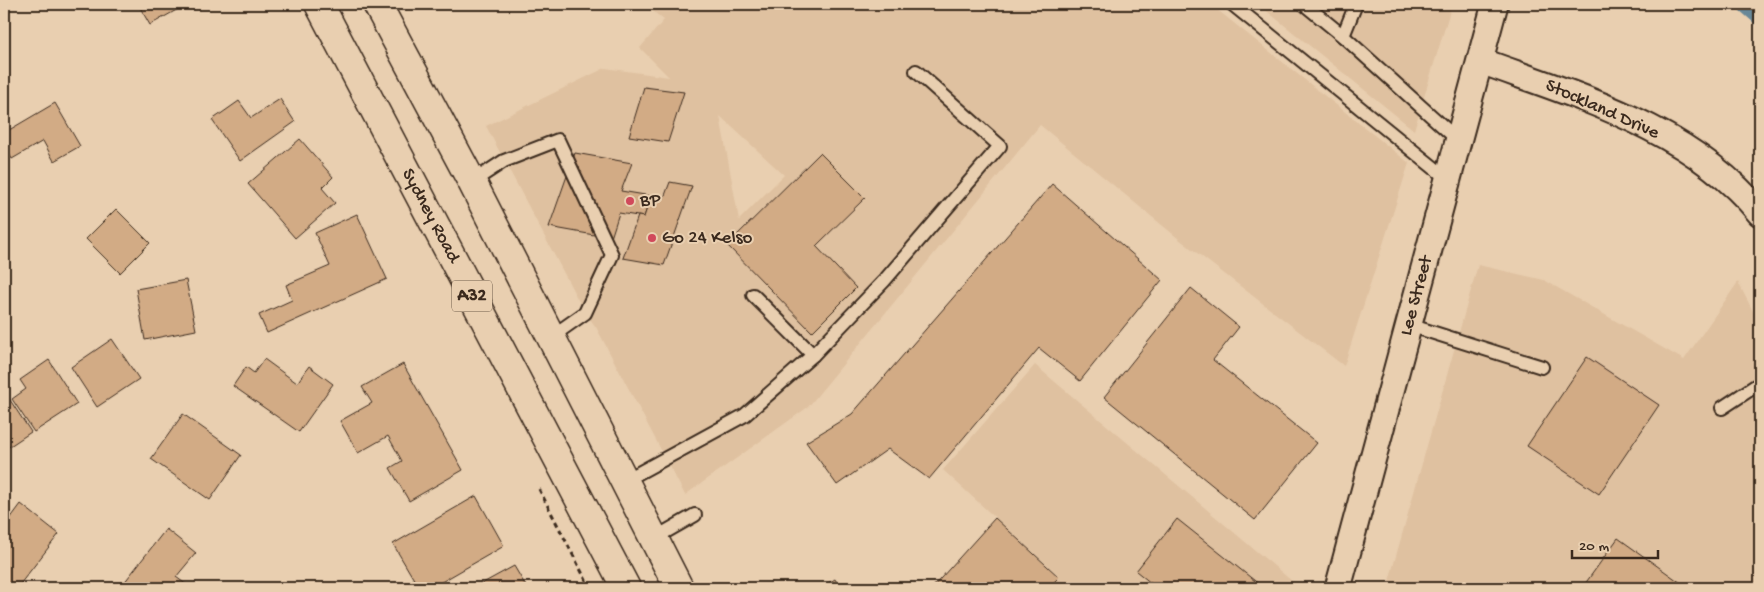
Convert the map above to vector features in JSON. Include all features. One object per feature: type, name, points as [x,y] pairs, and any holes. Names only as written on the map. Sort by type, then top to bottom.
[{"type":"highway","name":"Sydney Road","points":[[318,4],[626,588]]},
{"type":"highway","name":"A32","points":[[377,4],[472,182],[679,588]]},
{"type":"street","name":"Lee Street","points":[[1338,588],[1495,4]]},
{"type":"street","name":"Stockland Drive","points":[[1481,61],[1584,98],[1640,122],[1704,160],[1730,182],[1760,213]]},
{"type":"lane","points":[[1232,4],[1448,180]]},
{"type":"lane","points":[[1304,4],[1343,36],[1459,141]]},
{"type":"lane","points":[[1343,36],[1356,4]]},
{"type":"lane","points":[[624,481],[745,416],[813,355],[884,281],[1000,146],[916,71]]},
{"type":"lane","points":[[472,182],[504,161],[558,140],[612,255],[585,314],[550,337]]},
{"type":"lane","points":[[752,294],[813,355]]},
{"type":"lane","points":[[1409,326],[1542,367]]},
{"type":"lane","points":[[1722,408],[1760,383]]},
{"type":"lane","points":[[653,539],[695,514]]},
{"type":"shaded area","points":[[644,4],[1210,4],[1409,163],[1344,366],[1179,239],[1040,125],[808,407],[685,495],[596,327],[585,313],[486,126],[605,68],[669,77],[640,48],[664,20]],"holes":[[[720,116],[784,175],[739,220]]]},
{"type":"shaded area","points":[[1258,4],[1452,4],[1414,130]]},
{"type":"shaded area","points":[[1478,265],[1544,280],[1684,360],[1738,282],[1760,325],[1760,588],[1387,588]]},
{"type":"shaded area","points":[[1035,365],[1293,582],[1291,588],[1048,588],[1059,576],[943,470]]},
{"type":"building","points":[[138,4],[187,4],[150,25]]},
{"type":"building","points":[[644,87],[684,92],[668,142],[629,136]]},
{"type":"building","points":[[280,99],[295,122],[240,161],[212,120],[239,101],[251,118]]},
{"type":"building","points":[[55,103],[80,146],[54,161],[43,141],[12,159],[4,145],[4,133]]},
{"type":"building","points":[[300,139],[333,177],[322,188],[335,203],[295,238],[248,184]]},
{"type":"building","points":[[575,153],[632,163],[621,191],[651,196],[644,217],[619,213],[611,238],[549,227]]},
{"type":"building","points":[[820,153],[865,198],[816,246],[856,288],[812,332],[727,245]]},
{"type":"building","name":"Go 24 Kelso","points":[[670,182],[692,186],[664,265],[623,258],[638,216],[644,217],[651,196],[664,198]]},
{"type":"building","points":[[1052,184],[1162,280],[1080,381],[1039,348],[929,479],[888,449],[837,485],[806,442],[852,414]]},
{"type":"building","points":[[116,209],[150,243],[120,273],[86,239]]},
{"type":"building","points":[[357,214],[387,279],[267,333],[259,315],[292,300],[286,285],[330,266],[315,233]]},
{"type":"building","points":[[186,280],[196,330],[145,340],[136,289]]},
{"type":"building","points":[[1191,288],[1239,327],[1213,360],[1317,443],[1255,520],[1104,397]]},
{"type":"building","points":[[112,339],[139,379],[97,407],[71,367]]},
{"type":"building","points":[[1587,357],[1659,405],[1599,494],[1527,446]]},
{"type":"building","points":[[264,359],[297,383],[309,366],[333,384],[299,432],[233,386],[246,367],[254,373]]},
{"type":"building","points":[[49,360],[77,404],[34,432],[12,399],[26,389],[20,380]]},
{"type":"building","points":[[403,364],[463,470],[409,501],[390,468],[402,461],[388,436],[358,453],[340,421],[372,403],[362,387]]},
{"type":"building","points":[[4,391],[31,432],[4,450]]},
{"type":"building","points":[[183,414],[241,455],[210,500],[151,459]]},
{"type":"building","points":[[476,496],[504,546],[431,588],[419,588],[393,544]]},
{"type":"building","points":[[21,504],[59,534],[17,588],[4,588],[4,527]]},
{"type":"building","points":[[995,518],[1059,577],[1048,588],[932,588]]},
{"type":"building","points":[[1177,519],[1260,585],[1258,588],[1157,588],[1136,571]]},
{"type":"building","points":[[166,529],[196,553],[176,577],[191,588],[120,588]]},
{"type":"building","points":[[1618,538],[1688,588],[1582,588]]},
{"type":"building","points":[[514,566],[527,588],[474,588]]},
{"type":"building","points":[[835,579],[840,588],[820,588]]},
{"type":"waterway","points":[[1739,4],[1760,22]]},
{"type":"place","name":"BP","points":[[630,201]]},
{"type":"place","name":"Go 24 Kelso","points":[[652,238]]}]
